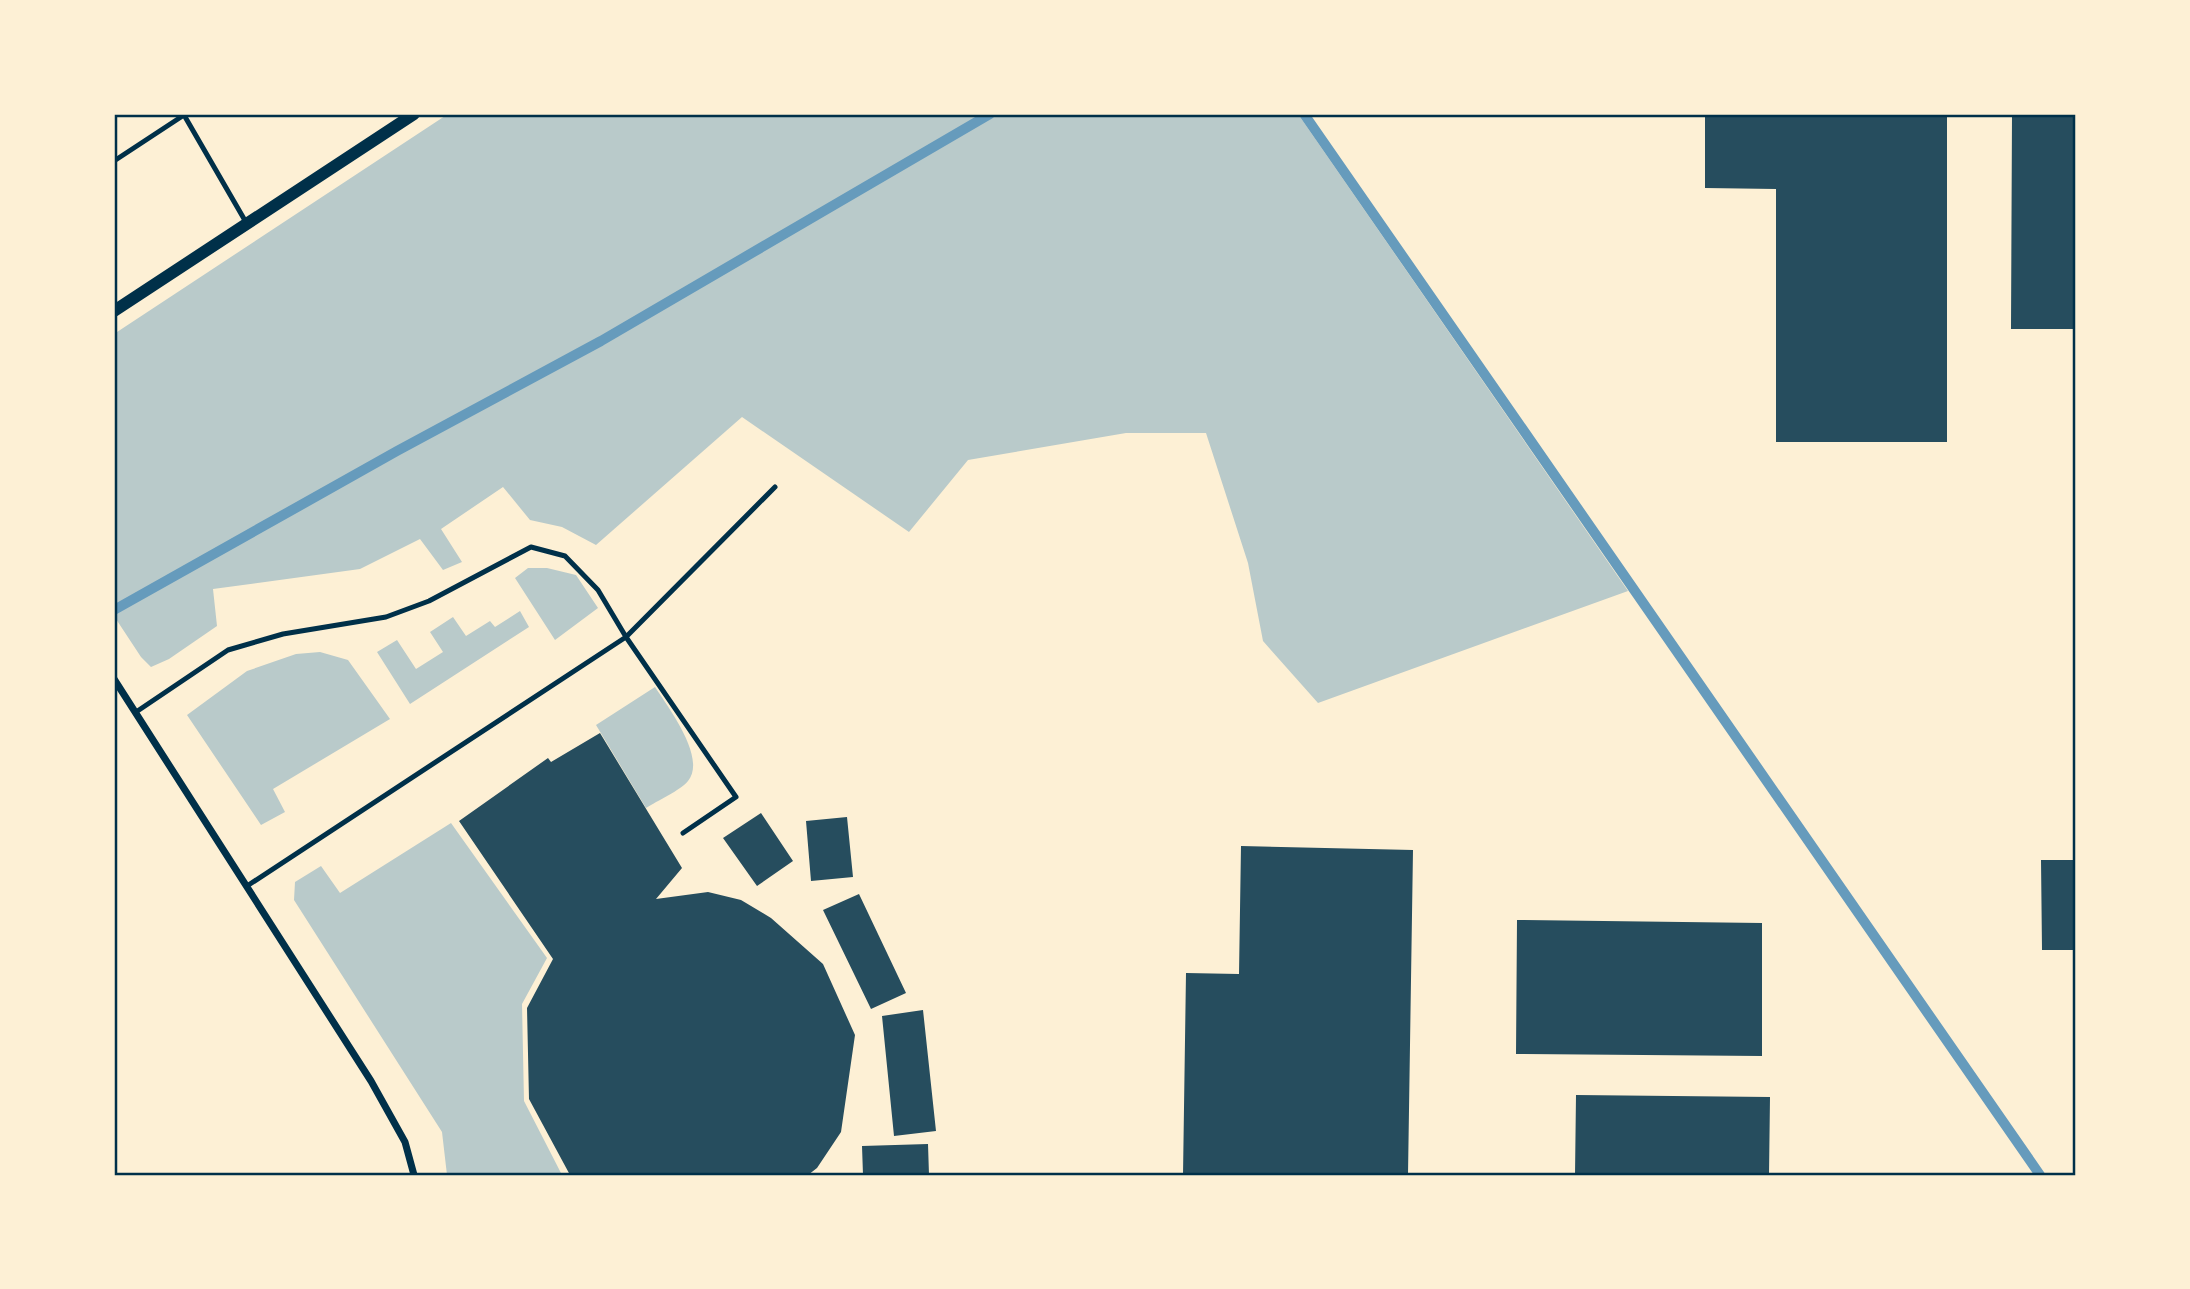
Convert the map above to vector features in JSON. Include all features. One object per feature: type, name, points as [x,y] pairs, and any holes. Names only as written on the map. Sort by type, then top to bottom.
[{"type":"street","points":[[114,311],[247,224],[398,118],[414,114]]},
{"type":"street","points":[[114,679],[371,1081],[405,1142],[414,1175]]},
{"type":"lane","points":[[114,161],[185,115],[247,224]]},
{"type":"lane","points":[[247,886],[626,637],[775,487]]},
{"type":"lane","points":[[136,712],[228,650],[283,634],[386,617],[429,601],[531,547],[565,556],[598,590],[626,637],[736,797],[683,833]]},
{"type":"shaded area","points":[[448,114],[1298,114],[1628,591],[1318,703],[1263,641],[1248,563],[1206,433],[1126,433],[968,460],[909,532],[742,417],[596,545],[562,527],[530,520],[503,487],[441,529],[462,562],[443,570],[420,539],[360,569],[213,589],[217,626],[169,659],[151,667],[141,657],[114,616],[114,334]]},
{"type":"shaded area","points":[[528,568],[547,568],[576,575],[598,608],[555,640],[515,578]]},
{"type":"shaded area","points":[[520,611],[529,627],[410,704],[377,652],[397,640],[416,669],[443,652],[430,632],[453,617],[466,636],[490,621],[495,627]]},
{"type":"shaded area","points":[[320,652],[348,660],[390,719],[273,789],[285,812],[261,825],[187,715],[247,671],[296,654]]},
{"type":"shaded area","points":[[655,687],[684,733],[693,759],[693,771],[688,781],[675,792],[646,808],[596,725]]},
{"type":"shaded area","points":[[451,823],[547,958],[522,1004],[524,1101],[562,1175],[447,1175],[442,1132],[294,900],[295,882],[321,866],[340,893]]},
{"type":"building","points":[[1705,114],[1947,114],[1947,442],[1776,442],[1776,189],[1705,188]]},
{"type":"building","points":[[2012,114],[2076,114],[2076,329],[2011,329]]},
{"type":"building","points":[[600,733],[682,868],[656,899],[708,892],[741,900],[771,918],[823,964],[855,1035],[841,1132],[817,1168],[808,1175],[570,1175],[529,1099],[527,1008],[553,959],[459,821],[548,758],[551,762]]},
{"type":"building","points":[[761,813],[793,861],[757,886],[723,838]]},
{"type":"building","points":[[847,817],[853,877],[811,881],[806,821]]},
{"type":"building","points":[[1241,846],[1413,850],[1408,1175],[1183,1175],[1186,973],[1239,974]]},
{"type":"building","points":[[2041,860],[2076,860],[2076,950],[2042,950]]},
{"type":"building","points":[[859,894],[906,993],[871,1009],[823,910]]},
{"type":"building","points":[[1517,920],[1762,923],[1762,1056],[1516,1054]]},
{"type":"building","points":[[923,1010],[936,1131],[894,1136],[882,1016]]},
{"type":"building","points":[[1576,1095],[1770,1097],[1769,1175],[1575,1175]]},
{"type":"building","points":[[928,1144],[929,1175],[863,1175],[862,1146]]},
{"type":"waterway","points":[[114,610],[397,451],[601,341],[990,114]]},
{"type":"waterway","points":[[1304,114],[2040,1175]]}]
